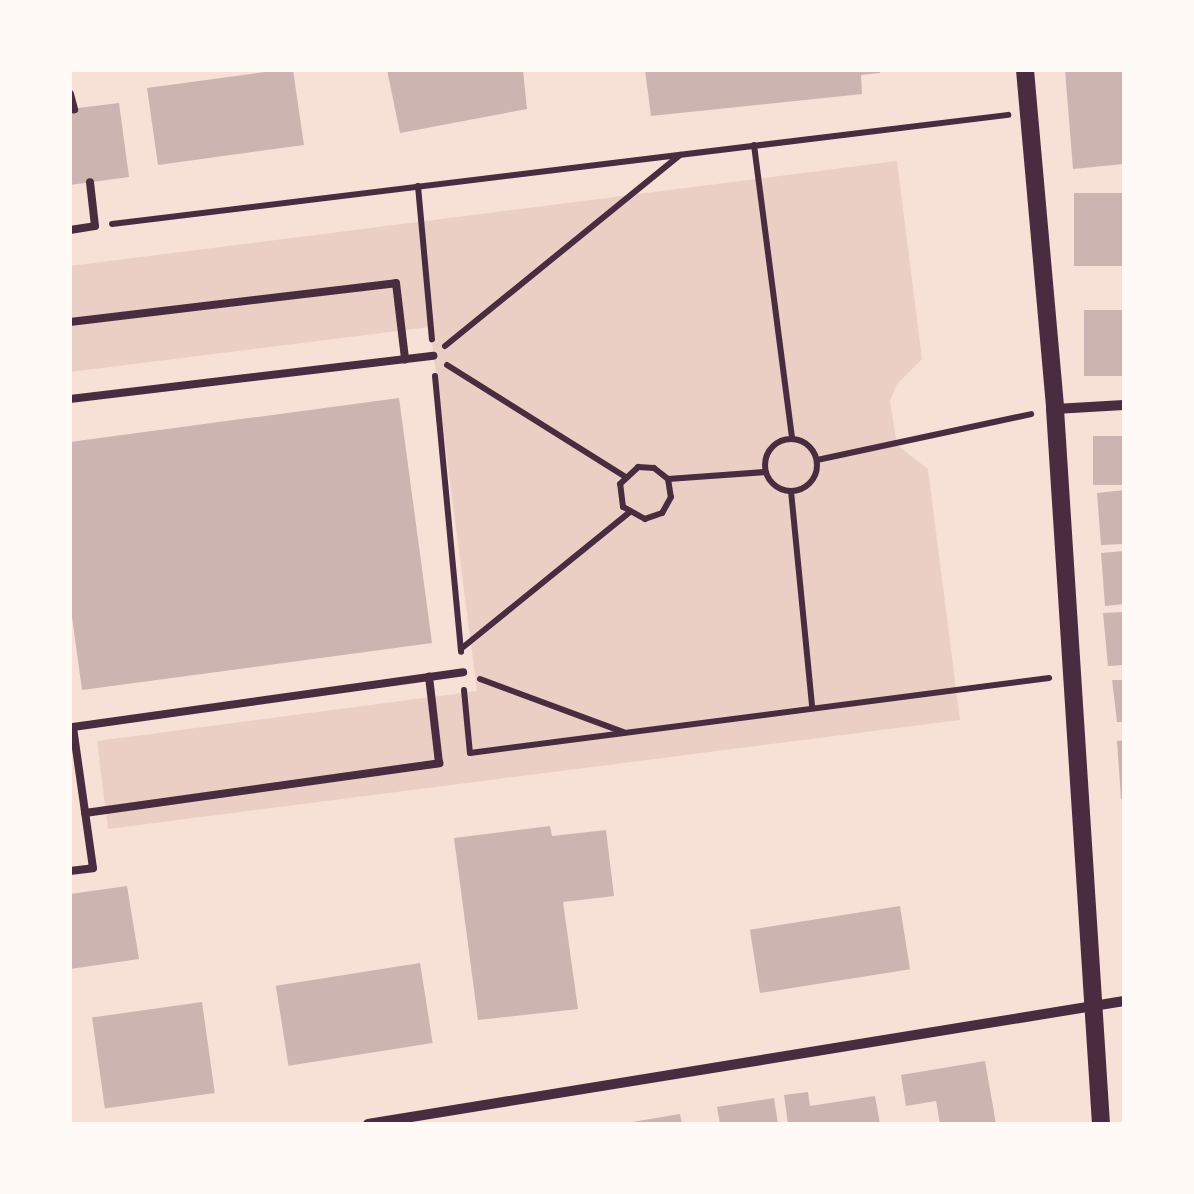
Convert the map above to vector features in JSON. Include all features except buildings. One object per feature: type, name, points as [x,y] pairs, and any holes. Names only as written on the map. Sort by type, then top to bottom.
[{"type":"street","points":[[1025,70],[1055,409],[1101,1124]]},
{"type":"street","points":[[1055,409],[1124,405]]},
{"type":"street","points":[[368,1124],[1124,1001]]},
{"type":"lane","points":[[70,94],[74,109]]},
{"type":"lane","points":[[70,230],[95,226],[90,182]]},
{"type":"lane","points":[[70,322],[396,283],[405,360]]},
{"type":"lane","points":[[70,399],[433,356]]},
{"type":"lane","points":[[70,872],[93,868],[73,728],[463,672]]},
{"type":"lane","points":[[85,813],[439,763],[429,677]]},
{"type":"path","points":[[95,226],[1029,112]]},
{"type":"path","points":[[754,146],[792,438]]},
{"type":"path","points":[[433,356],[680,155]]},
{"type":"path","points":[[418,186],[470,753],[1070,676]]},
{"type":"path","points":[[433,356],[624,476]]},
{"type":"path","points":[[817,460],[1055,409]]},
{"type":"path","points":[[766,472],[770,448],[792,438],[808,444],[817,460],[814,478],[791,492]]},
{"type":"path","points":[[624,476],[646,466],[668,479],[766,472],[791,492],[812,707]]},
{"type":"path","points":[[624,476],[620,500],[629,514],[646,519],[662,513],[671,497],[668,479]]},
{"type":"path","points":[[461,649],[629,514]]},
{"type":"path","points":[[463,672],[624,732]]},
{"type":"shaded area","points":[[897,161],[922,359],[897,384],[890,401],[897,445],[928,469],[960,720],[108,829],[97,741],[477,691],[430,327],[70,372],[70,266]]}]
